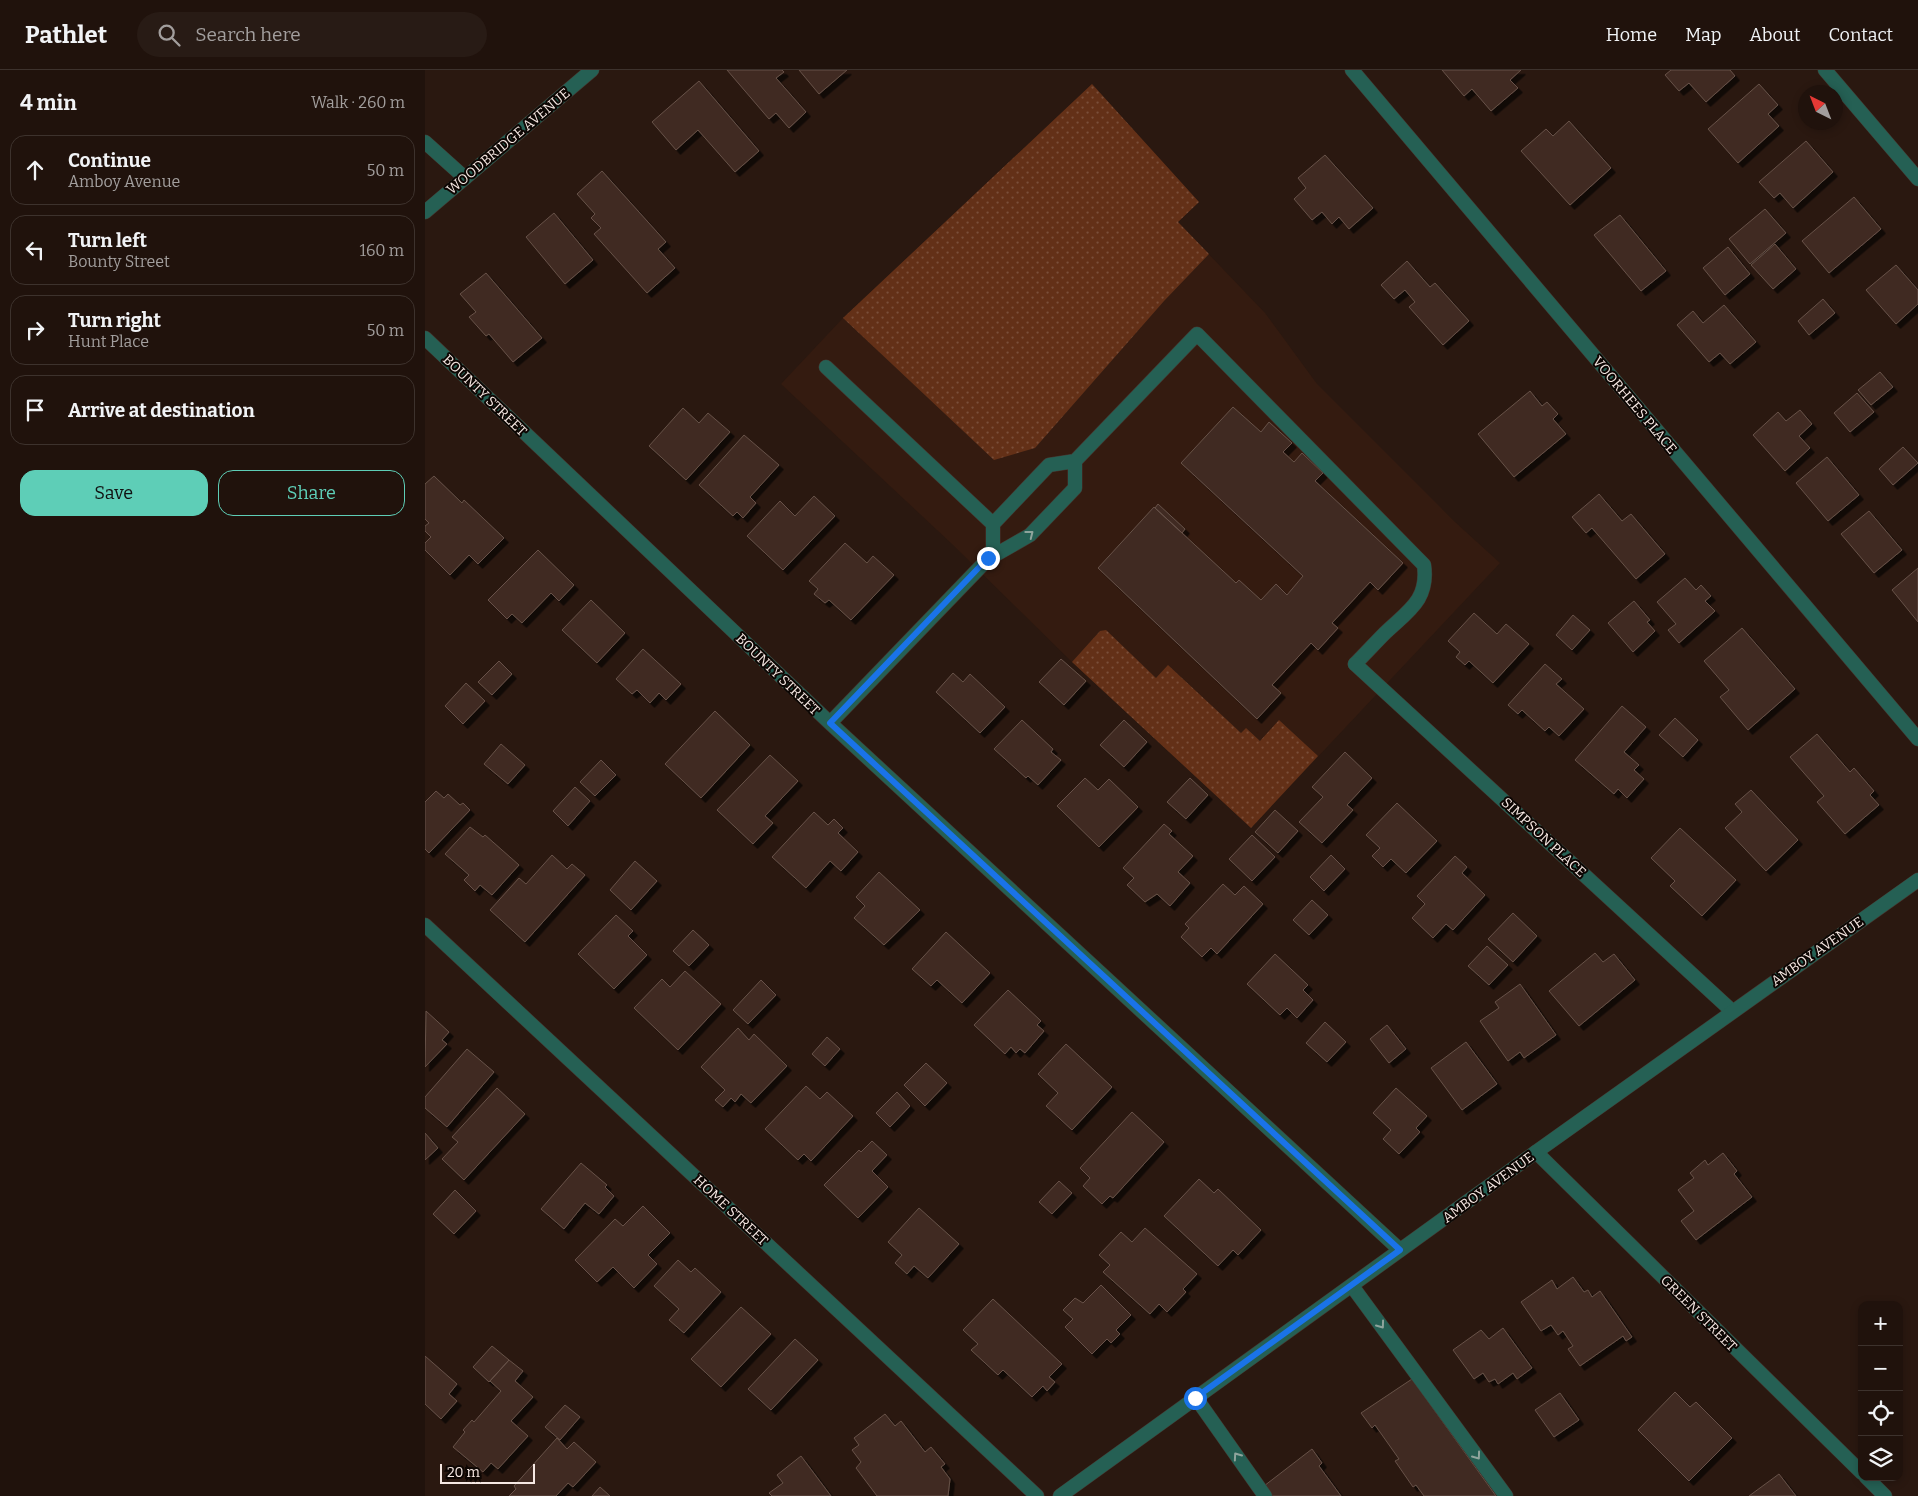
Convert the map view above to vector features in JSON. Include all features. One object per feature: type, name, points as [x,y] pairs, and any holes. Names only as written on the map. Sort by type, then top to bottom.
[{"type":"street","name":"WOODBRIDGE AVENUE","points":[[425,212],[592,70]]},
{"type":"street","name":"VOORHEES PLACE","points":[[1352,70],[1918,739]]},
{"type":"street","points":[[1825,70],[1918,179]]},
{"type":"street","points":[[425,142],[465,178]]},
{"type":"street","name":"SIMPSON PLACE","points":[[1075,461],[1197,334],[1424,565],[1426,580],[1412,610],[1386,632],[1355,664],[1732,1011]]},
{"type":"street","name":"BOUNTY STREET","points":[[425,338],[830,723],[1400,1250]]},
{"type":"street","points":[[825,367],[993,524]]},
{"type":"street","points":[[830,723],[988,558],[993,549],[993,524],[1049,464],[1075,461],[1075,488],[1030,535],[988,558]]},
{"type":"street","name":"AMBOY AVENUE","points":[[1060,1496],[1535,1152],[1918,880]]},
{"type":"street","name":"HOME STREET","points":[[425,925],[1037,1496]]},
{"type":"street","name":"GREEN STREET","points":[[1535,1152],[1858,1469]]},
{"type":"street","points":[[1352,1286],[1506,1496]]},
{"type":"street","points":[[1195,1398],[1265,1496]]},
{"type":"street","points":[[1870,1481],[1885,1496]]},
{"type":"shaded area","points":[[1092,84],[1199,202],[1178,222],[1265,313],[1317,384],[1455,522],[1500,563],[1251,828],[1072,662],[952,544],[781,384],[843,318]]},
{"type":"shaded area","points":[[1092,84],[1199,202],[1178,222],[1209,254],[1164,301],[1035,448],[994,460],[843,318]]},
{"type":"shaded area","points":[[1106,630],[1156,678],[1168,665],[1241,733],[1246,728],[1260,741],[1279,720],[1318,756],[1251,828],[1072,662],[1100,631]]},
{"type":"building","points":[[727,70],[782,70],[784,72],[776,78],[806,112],[789,128],[776,113],[769,119]]},
{"type":"building","points":[[799,70],[847,70],[819,94]]},
{"type":"building","points":[[1442,70],[1521,70],[1510,80],[1518,88],[1491,111],[1472,89],[1464,96]]},
{"type":"building","points":[[1671,70],[1730,70],[1735,76],[1706,102],[1689,83],[1679,91],[1665,75]]},
{"type":"building","points":[[699,81],[759,151],[735,172],[698,130],[676,150],[652,122]]},
{"type":"building","points":[[1759,84],[1778,105],[1768,114],[1779,126],[1738,163],[1708,129]]},
{"type":"building","points":[[1569,121],[1611,168],[1570,205],[1521,151],[1546,129],[1553,136]]},
{"type":"building","points":[[1806,141],[1833,172],[1793,208],[1780,193],[1774,198],[1759,182]]},
{"type":"building","points":[[1325,155],[1373,208],[1349,229],[1339,217],[1332,224],[1322,212],[1312,220],[1294,199],[1306,188],[1298,178]]},
{"type":"building","points":[[602,171],[666,242],[658,249],[675,268],[647,293],[594,234],[601,228],[591,218],[595,214],[577,194]]},
{"type":"building","points":[[1854,197],[1881,229],[1829,273],[1802,241]]},
{"type":"building","points":[[1765,209],[1786,233],[1750,264],[1729,239]]},
{"type":"building","points":[[554,213],[593,260],[565,284],[526,237]]},
{"type":"building","points":[[1620,215],[1666,271],[1641,291],[1594,235]]},
{"type":"building","points":[[1775,244],[1796,269],[1773,289],[1751,265]]},
{"type":"building","points":[[1728,247],[1750,274],[1725,295],[1703,268]]},
{"type":"building","points":[[1407,261],[1430,287],[1435,283],[1469,321],[1443,345],[1409,307],[1415,302],[1405,290],[1394,299],[1381,285]]},
{"type":"building","points":[[1896,265],[1918,290],[1918,304],[1896,324],[1866,290]]},
{"type":"building","points":[[486,273],[542,338],[513,362],[489,334],[486,336],[469,317],[476,312],[460,294]]},
{"type":"building","points":[[1823,299],[1835,313],[1809,335],[1798,321]]},
{"type":"building","points":[[1724,305],[1756,342],[1730,364],[1720,353],[1709,362],[1677,325],[1693,311],[1703,323]]},
{"type":"building","points":[[1880,372],[1893,387],[1871,405],[1858,390]]},
{"type":"building","points":[[1530,391],[1542,406],[1547,402],[1558,414],[1553,419],[1566,434],[1514,477],[1478,434]]},
{"type":"building","points":[[1857,393],[1874,412],[1850,432],[1834,413]]},
{"type":"building","points":[[1233,407],[1261,432],[1269,422],[1292,443],[1283,452],[1294,462],[1302,453],[1323,473],[1315,481],[1403,563],[1378,590],[1370,582],[1332,623],[1338,628],[1318,650],[1311,643],[1272,685],[1281,693],[1257,719],[1098,568],[1154,507],[1236,583],[1239,580],[1261,600],[1276,584],[1287,595],[1303,576],[1181,463]]},
{"type":"building","points":[[683,408],[699,423],[708,413],[730,432],[686,480],[649,446]]},
{"type":"building","points":[[1800,410],[1812,424],[1799,436],[1810,448],[1785,471],[1753,435],[1778,412],[1786,421]]},
{"type":"building","points":[[744,435],[779,465],[750,497],[756,503],[743,518],[737,512],[733,516],[699,485]]},
{"type":"building","points":[[1903,447],[1918,463],[1893,485],[1879,469]]},
{"type":"building","points":[[1827,457],[1859,495],[1828,521],[1796,483]]},
{"type":"building","points":[[434,476],[462,503],[464,500],[504,538],[478,564],[469,555],[450,575],[425,550],[425,543],[431,537],[425,531],[425,526],[429,523],[425,519],[425,484]]},
{"type":"building","points":[[1599,494],[1622,521],[1631,514],[1665,554],[1636,579],[1592,528],[1586,533],[1572,517]]},
{"type":"building","points":[[814,496],[835,516],[783,570],[747,536],[780,501],[795,516]]},
{"type":"building","points":[[1158,504],[1185,529],[1182,533],[1155,508]]},
{"type":"building","points":[[1869,511],[1902,550],[1874,573],[1841,534]]},
{"type":"building","points":[[845,543],[867,563],[873,556],[894,575],[851,620],[829,600],[825,603],[814,594],[818,589],[809,581]]},
{"type":"building","points":[[538,550],[574,585],[559,601],[551,593],[522,623],[512,614],[507,619],[488,600]]},
{"type":"building","points":[[1918,568],[1918,622],[1892,590]]},
{"type":"building","points":[[1685,578],[1696,590],[1701,585],[1711,596],[1705,601],[1715,611],[1679,643],[1668,630],[1676,624],[1657,602]]},
{"type":"building","points":[[591,600],[625,633],[597,663],[562,630]]},
{"type":"building","points":[[1634,601],[1650,620],[1647,622],[1655,631],[1633,652],[1608,623]]},
{"type":"building","points":[[1474,613],[1497,634],[1506,624],[1529,644],[1493,683],[1469,661],[1465,665],[1456,657],[1460,652],[1448,641]]},
{"type":"building","points":[[1573,615],[1590,630],[1572,650],[1556,635]]},
{"type":"building","points":[[1742,628],[1795,689],[1748,730],[1720,697],[1729,690],[1704,661]]},
{"type":"building","points":[[643,649],[681,684],[666,700],[659,693],[650,703],[637,690],[632,694],[616,679]]},
{"type":"building","points":[[1061,659],[1086,681],[1064,705],[1039,682]]},
{"type":"building","points":[[499,661],[512,674],[492,695],[478,682]]},
{"type":"building","points":[[1545,664],[1562,679],[1556,684],[1584,709],[1559,736],[1549,727],[1545,731],[1522,710],[1518,714],[1508,705]]},
{"type":"building","points":[[953,673],[963,682],[970,674],[1005,707],[980,733],[936,692]]},
{"type":"building","points":[[466,683],[485,701],[463,724],[445,706]]},
{"type":"building","points":[[1622,706],[1646,727],[1624,752],[1639,765],[1634,770],[1644,779],[1627,798],[1618,789],[1614,794],[1575,760]]},
{"type":"building","points":[[715,711],[750,745],[701,798],[665,764]]},
{"type":"building","points":[[1675,718],[1698,740],[1683,757],[1659,735]]},
{"type":"building","points":[[1022,720],[1053,749],[1051,752],[1061,760],[1038,785],[1028,776],[1026,778],[994,749]]},
{"type":"building","points":[[1124,720],[1147,742],[1124,767],[1100,745]]},
{"type":"building","points":[[1817,734],[1850,772],[1854,768],[1874,791],[1870,795],[1879,805],[1845,834],[1817,802],[1824,796],[1790,757]]},
{"type":"building","points":[[501,744],[525,765],[508,784],[484,764]]},
{"type":"building","points":[[1345,752],[1372,778],[1347,805],[1353,810],[1322,843],[1299,822],[1323,797],[1312,787]]},
{"type":"building","points":[[770,755],[798,781],[765,816],[773,823],[753,844],[717,810]]},
{"type":"building","points":[[601,760],[616,775],[595,796],[580,782]]},
{"type":"building","points":[[1085,778],[1098,790],[1109,779],[1138,807],[1099,847],[1057,806]]},
{"type":"building","points":[[1190,778],[1208,795],[1186,819],[1167,802]]},
{"type":"building","points":[[575,787],[590,801],[568,826],[553,811]]},
{"type":"building","points":[[1751,790],[1798,840],[1766,871],[1725,828],[1742,812],[1735,804]]},
{"type":"building","points":[[436,791],[444,798],[448,794],[460,805],[463,803],[470,810],[429,853],[425,849],[425,802]]},
{"type":"building","points":[[1397,803],[1437,841],[1406,873],[1391,859],[1383,867],[1372,856],[1380,848],[1366,835]]},
{"type":"building","points":[[1275,810],[1298,831],[1278,853],[1255,832]]},
{"type":"building","points":[[814,812],[828,825],[834,819],[843,828],[838,833],[858,852],[841,871],[830,861],[806,888],[772,857]]},
{"type":"building","points":[[1164,824],[1172,831],[1169,834],[1193,856],[1178,872],[1190,883],[1170,906],[1157,894],[1145,902],[1127,885],[1134,878],[1123,868]]},
{"type":"building","points":[[470,827],[483,837],[485,835],[519,865],[492,895],[480,885],[475,891],[464,880],[469,875],[445,854]]},
{"type":"building","points":[[1680,828],[1736,880],[1702,916],[1670,886],[1675,881],[1651,858]]},
{"type":"building","points":[[1252,835],[1275,857],[1252,881],[1229,859]]},
{"type":"building","points":[[552,855],[567,869],[572,864],[585,875],[525,942],[490,910],[519,878],[526,884]]},
{"type":"building","points":[[1331,855],[1345,869],[1324,891],[1310,877]]},
{"type":"building","points":[[1455,856],[1467,867],[1462,873],[1485,895],[1453,930],[1446,924],[1433,938],[1412,918],[1425,904],[1417,896]]},
{"type":"building","points":[[635,861],[657,881],[631,910],[610,890]]},
{"type":"building","points":[[879,872],[920,910],[884,945],[854,918],[865,906],[856,897]]},
{"type":"building","points":[[1223,884],[1235,895],[1244,886],[1263,904],[1217,954],[1211,948],[1202,957],[1181,937],[1189,928],[1185,924]]},
{"type":"building","points":[[1312,900],[1328,915],[1309,935],[1293,920]]},
{"type":"building","points":[[1513,913],[1537,936],[1513,962],[1488,939]]},
{"type":"building","points":[[616,915],[633,931],[628,936],[647,955],[614,989],[578,954]]},
{"type":"building","points":[[693,930],[709,945],[689,966],[673,951]]},
{"type":"building","points":[[946,932],[990,973],[962,1003],[937,980],[931,986],[912,969]]},
{"type":"building","points":[[1487,946],[1508,965],[1489,985],[1468,966]]},
{"type":"building","points":[[1595,953],[1603,962],[1614,954],[1635,980],[1579,1026],[1549,991]]},
{"type":"building","points":[[1275,954],[1308,985],[1303,990],[1313,1000],[1297,1018],[1287,1008],[1280,1015],[1247,984]]},
{"type":"building","points":[[685,971],[721,1004],[678,1050],[634,1008],[662,979],[670,987]]},
{"type":"building","points":[[761,980],[776,995],[748,1024],[733,1010]]},
{"type":"building","points":[[1520,984],[1556,1035],[1524,1058],[1520,1052],[1508,1061],[1480,1021],[1499,1008],[1495,1002]]},
{"type":"building","points":[[1008,990],[1041,1021],[1037,1025],[1044,1031],[1025,1053],[1020,1049],[1016,1053],[1011,1047],[1005,1054],[974,1025]]},
{"type":"building","points":[[426,1011],[449,1032],[442,1040],[447,1044],[425,1067]]},
{"type":"building","points":[[1325,1022],[1346,1042],[1327,1062],[1306,1043]]},
{"type":"building","points":[[1387,1025],[1406,1049],[1389,1063],[1370,1039]]},
{"type":"building","points":[[738,1028],[749,1040],[754,1034],[787,1066],[751,1103],[741,1094],[735,1102],[731,1098],[723,1107],[715,1100],[725,1090],[701,1067]]},
{"type":"building","points":[[827,1037],[840,1049],[825,1066],[812,1054]]},
{"type":"building","points":[[1466,1042],[1497,1084],[1462,1110],[1431,1068]]},
{"type":"building","points":[[1066,1044],[1112,1087],[1072,1130],[1046,1106],[1058,1093],[1038,1074]]},
{"type":"building","points":[[467,1049],[494,1072],[447,1127],[425,1108],[425,1097]]},
{"type":"building","points":[[926,1063],[947,1083],[925,1106],[904,1085]]},
{"type":"building","points":[[806,1086],[820,1099],[827,1092],[853,1116],[811,1161],[804,1154],[798,1160],[765,1129]]},
{"type":"building","points":[[497,1088],[525,1114],[464,1180],[442,1159],[458,1142],[452,1137]]},
{"type":"building","points":[[1396,1088],[1427,1116],[1416,1128],[1420,1132],[1399,1154],[1383,1139],[1391,1130],[1373,1113]]},
{"type":"building","points":[[897,1092],[910,1106],[890,1127],[876,1113]]},
{"type":"building","points":[[1132,1112],[1164,1142],[1113,1198],[1110,1196],[1102,1204],[1083,1186],[1090,1178],[1080,1168]]},
{"type":"building","points":[[425,1133],[438,1148],[425,1160]]},
{"type":"building","points":[[872,1141],[887,1155],[872,1171],[888,1187],[858,1218],[824,1185],[859,1150],[861,1152]]},
{"type":"building","points":[[1723,1153],[1737,1171],[1734,1174],[1752,1197],[1696,1240],[1681,1221],[1694,1211],[1678,1190],[1694,1178],[1690,1173],[1705,1160],[1708,1165]]},
{"type":"building","points":[[581,1163],[607,1185],[605,1187],[614,1196],[599,1214],[585,1203],[564,1229],[541,1209]]},
{"type":"building","points":[[1199,1179],[1214,1193],[1218,1189],[1261,1230],[1238,1255],[1233,1250],[1218,1266],[1164,1216]]},
{"type":"building","points":[[1059,1181],[1072,1193],[1052,1214],[1039,1202]]},
{"type":"building","points":[[455,1190],[476,1211],[454,1234],[433,1214]]},
{"type":"building","points":[[643,1206],[670,1233],[648,1255],[657,1264],[634,1288],[613,1267],[597,1282],[575,1260],[615,1219],[623,1226]]},
{"type":"building","points":[[919,1208],[959,1244],[928,1278],[914,1266],[907,1274],[895,1263],[902,1255],[888,1242]]},
{"type":"building","points":[[1145,1228],[1197,1274],[1183,1289],[1186,1292],[1167,1312],[1159,1304],[1150,1314],[1103,1272],[1110,1265],[1099,1255],[1121,1232],[1132,1242]]},
{"type":"building","points":[[678,1260],[691,1272],[695,1268],[721,1292],[684,1333],[669,1320],[679,1309],[654,1286]]},
{"type":"building","points":[[1573,1277],[1584,1292],[1588,1290],[1592,1297],[1600,1291],[1632,1337],[1626,1341],[1623,1336],[1580,1366],[1568,1349],[1573,1346],[1563,1331],[1558,1335],[1551,1325],[1541,1331],[1521,1302],[1552,1280],[1557,1289]]},
{"type":"building","points":[[1101,1285],[1131,1315],[1116,1330],[1120,1334],[1111,1343],[1107,1339],[1092,1354],[1065,1327],[1073,1319],[1063,1310],[1075,1298],[1083,1303]]},
{"type":"building","points":[[993,1299],[1062,1364],[1049,1377],[1055,1382],[1047,1391],[1043,1386],[1032,1397],[1003,1370],[998,1375],[971,1350],[978,1344],[963,1330]]},
{"type":"building","points":[[741,1307],[771,1334],[721,1387],[691,1359]]},
{"type":"building","points":[[1503,1328],[1532,1368],[1517,1379],[1513,1373],[1498,1384],[1495,1379],[1489,1382],[1483,1373],[1474,1379],[1453,1350],[1481,1330],[1489,1339]]},
{"type":"building","points":[[795,1339],[818,1360],[771,1410],[748,1389]]},
{"type":"building","points":[[492,1346],[509,1360],[489,1382],[473,1367]]},
{"type":"building","points":[[425,1356],[457,1384],[449,1394],[457,1401],[441,1419],[425,1404]]},
{"type":"building","points":[[509,1360],[523,1371],[515,1381],[533,1397],[511,1421],[528,1436],[498,1469],[491,1463],[483,1472],[453,1447],[465,1432],[463,1430],[472,1420],[474,1422],[501,1391],[490,1381]]},
{"type":"building","points":[[1412,1379],[1496,1496],[1424,1496],[1416,1485],[1413,1487],[1395,1461],[1399,1459],[1375,1425],[1372,1428],[1361,1413]]},
{"type":"building","points":[[1675,1392],[1690,1407],[1696,1402],[1732,1438],[1689,1481],[1638,1430]]},
{"type":"building","points":[[1560,1393],[1579,1420],[1554,1437],[1535,1410]]},
{"type":"building","points":[[565,1405],[580,1417],[560,1440],[545,1427]]},
{"type":"building","points":[[885,1414],[895,1426],[901,1421],[925,1452],[931,1447],[945,1464],[941,1467],[950,1479],[948,1496],[877,1496],[856,1468],[861,1462],[852,1450],[859,1445],[854,1438]]},
{"type":"building","points":[[557,1438],[567,1449],[574,1442],[596,1462],[573,1487],[568,1483],[556,1496],[509,1496],[516,1489],[514,1486]]},
{"type":"building","points":[[1312,1449],[1322,1463],[1319,1466],[1341,1496],[1271,1496],[1264,1486]]},
{"type":"building","points":[[801,1456],[831,1496],[772,1496],[769,1493],[783,1483],[777,1475]]},
{"type":"building","points":[[1779,1474],[1796,1496],[1749,1496]]},
{"type":"building","points":[[600,1487],[610,1496],[592,1496]]},
{"type":"route","points":[[988,558],[830,723],[1400,1250],[1195,1398]]}]
